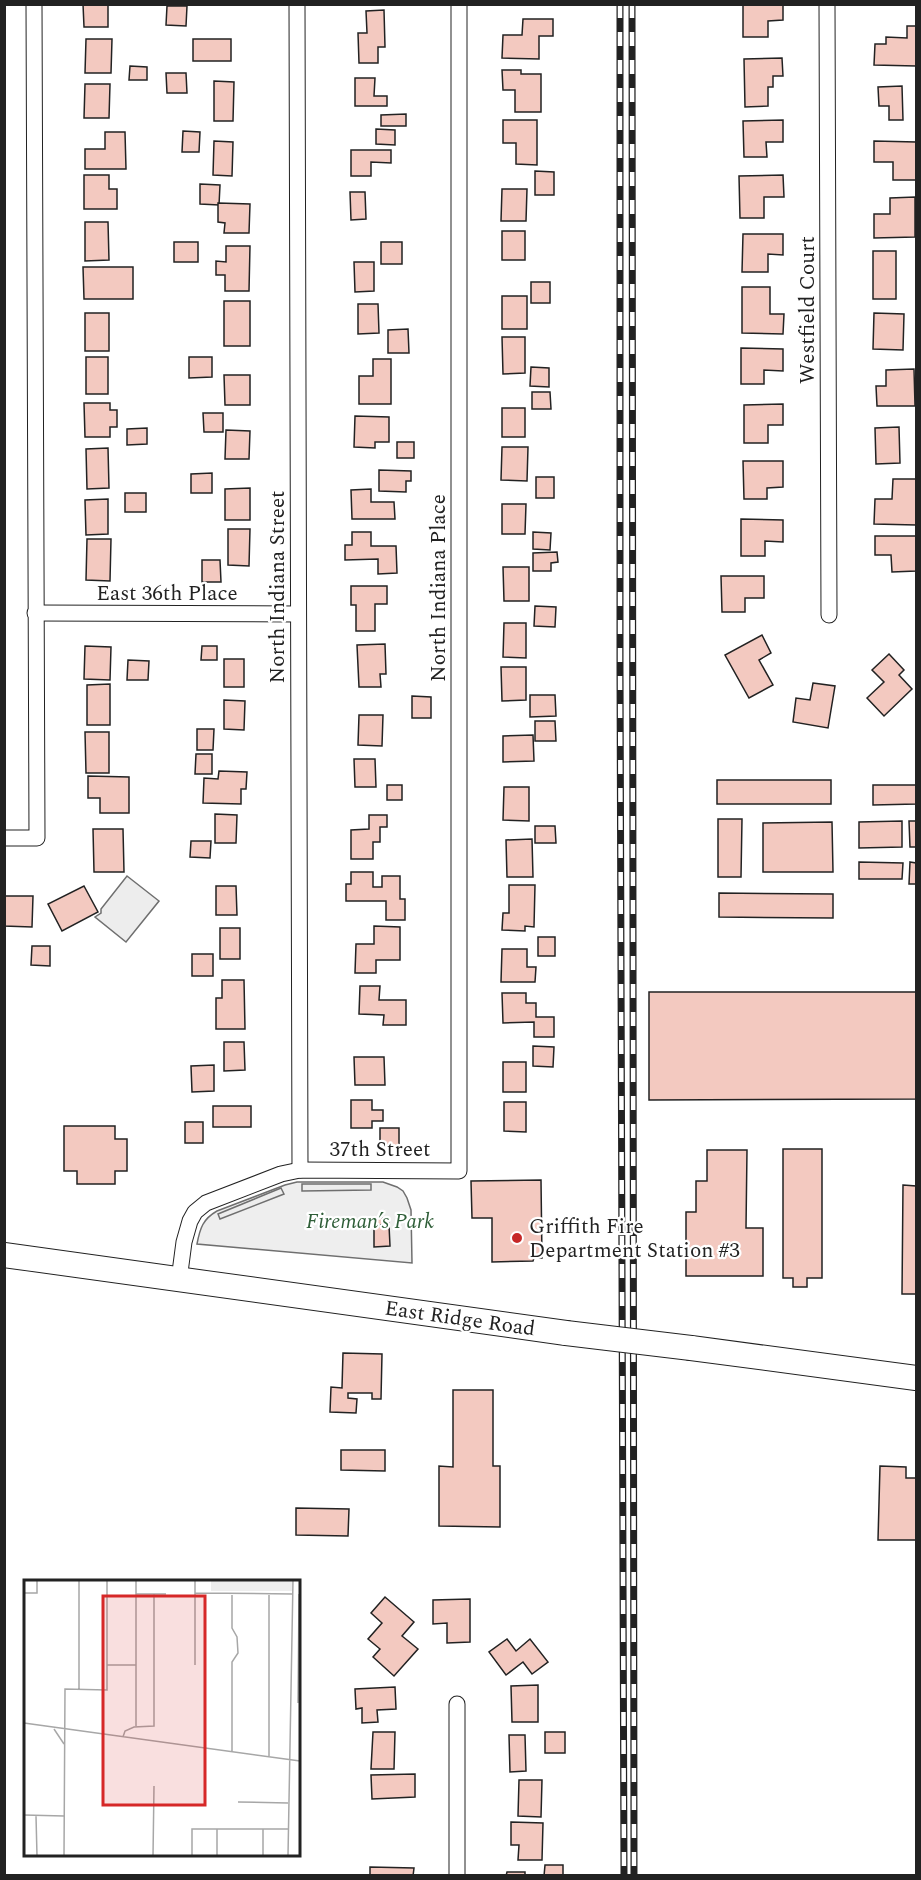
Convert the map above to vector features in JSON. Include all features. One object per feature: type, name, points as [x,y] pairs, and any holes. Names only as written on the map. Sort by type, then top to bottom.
[{"type":"main road","name":"East Ridge Road","points":[[4,1256],[916,1378]]},
{"type":"street","points":[[4,838],[37,838],[34,4]]},
{"type":"street","name":"North Indiana Street","points":[[297,4],[300,1170]]},
{"type":"street","name":"North Indiana Place","points":[[459,4],[459,1171]]},
{"type":"street","name":"Westfield Court","points":[[827,4],[829,615]]},
{"type":"street","name":"East 36th Place","points":[[35,613],[298,614]]},
{"type":"street","name":"37th Street","points":[[179,1280],[187,1230],[195,1212],[206,1203],[281,1174],[300,1170],[459,1171]]},
{"type":"street","points":[[457,1704],[457,1875]]},
{"type":"green space","name":"Fireman’s Park","points":[[297,1182],[383,1182],[403,1191],[411,1210],[412,1263],[197,1244],[203,1224],[217,1211]]},
{"type":"shaded area","points":[[127,876],[159,901],[126,942],[95,917],[101,913],[101,909]]},
{"type":"shaded area","points":[[302,1184],[371,1184],[371,1190],[302,1191]]},
{"type":"shaded area","points":[[281,1188],[284,1194],[220,1219],[218,1214]]},
{"type":"building","points":[[83,4],[108,4],[108,27],[84,27]]},
{"type":"building","points":[[743,4],[783,4],[783,20],[768,21],[768,37],[743,37]]},
{"type":"building","points":[[167,6],[187,6],[186,26],[166,25]]},
{"type":"building","points":[[384,10],[385,47],[378,47],[378,63],[359,63],[358,33],[367,33],[366,11]]},
{"type":"building","points":[[523,19],[553,19],[553,36],[539,36],[539,59],[502,58],[503,35],[522,35]]},
{"type":"building","points":[[907,26],[916,26],[916,66],[874,65],[875,44],[886,44],[886,37],[907,38]]},
{"type":"building","points":[[86,39],[112,39],[111,73],[85,73]]},
{"type":"building","points":[[193,39],[231,39],[231,61],[193,61]]},
{"type":"building","points":[[782,58],[783,76],[773,76],[773,87],[768,87],[768,106],[745,107],[744,59]]},
{"type":"building","points":[[130,66],[147,67],[147,80],[129,80]]},
{"type":"building","points":[[502,70],[521,70],[521,74],[541,74],[541,112],[515,112],[515,90],[503,90]]},
{"type":"building","points":[[166,73],[186,73],[187,93],[167,93]]},
{"type":"building","points":[[355,78],[375,78],[374,96],[387,96],[387,106],[355,106]]},
{"type":"building","points":[[214,81],[234,82],[233,121],[214,121]]},
{"type":"building","points":[[85,84],[110,84],[109,118],[84,118]]},
{"type":"building","points":[[902,86],[903,120],[889,120],[889,106],[879,106],[878,87]]},
{"type":"building","points":[[406,114],[406,126],[381,126],[381,115]]},
{"type":"building","points":[[503,120],[537,120],[537,165],[516,164],[516,143],[503,143]]},
{"type":"building","points":[[783,120],[783,142],[766,142],[767,157],[744,157],[743,121]]},
{"type":"building","points":[[376,129],[395,130],[395,145],[376,144]]},
{"type":"building","points":[[183,131],[200,132],[199,152],[182,152]]},
{"type":"building","points":[[105,132],[125,132],[126,169],[85,169],[85,149],[105,149]]},
{"type":"building","points":[[214,141],[233,142],[232,176],[213,175]]},
{"type":"building","points":[[874,141],[916,142],[916,180],[893,180],[893,162],[874,162]]},
{"type":"building","points":[[351,150],[391,150],[391,163],[371,162],[371,176],[351,176]]},
{"type":"building","points":[[535,171],[554,172],[554,195],[535,195]]},
{"type":"building","points":[[84,175],[109,175],[109,189],[117,189],[117,209],[84,209]]},
{"type":"building","points":[[783,175],[784,197],[764,197],[764,218],[740,218],[739,176]]},
{"type":"building","points":[[200,184],[220,185],[219,205],[200,204]]},
{"type":"building","points":[[502,189],[527,189],[526,221],[501,221]]},
{"type":"building","points":[[350,192],[365,192],[366,219],[351,220]]},
{"type":"building","points":[[915,197],[915,237],[874,238],[874,214],[890,214],[890,198]]},
{"type":"building","points":[[218,203],[250,204],[249,233],[224,233],[225,223],[218,222]]},
{"type":"building","points":[[85,222],[108,222],[109,260],[85,261]]},
{"type":"building","points":[[502,231],[525,231],[525,260],[502,260]]},
{"type":"building","points":[[743,234],[783,234],[783,255],[768,254],[768,272],[742,272]]},
{"type":"building","points":[[174,242],[198,242],[198,262],[174,262]]},
{"type":"building","points":[[381,242],[402,242],[402,264],[381,264]]},
{"type":"building","points":[[226,246],[250,246],[249,291],[225,291],[225,275],[216,275],[216,261],[226,262]]},
{"type":"building","points":[[873,251],[896,251],[896,299],[873,299]]},
{"type":"building","points":[[354,262],[374,262],[374,291],[355,292]]},
{"type":"building","points":[[83,267],[133,267],[133,299],[84,299]]},
{"type":"building","points":[[531,282],[550,282],[550,303],[531,303]]},
{"type":"building","points":[[742,287],[770,287],[770,314],[784,314],[783,334],[742,333]]},
{"type":"building","points":[[502,296],[527,296],[527,329],[502,329]]},
{"type":"building","points":[[224,301],[250,301],[250,346],[224,346]]},
{"type":"building","points":[[358,304],[378,304],[379,333],[358,334]]},
{"type":"building","points":[[85,313],[109,313],[109,351],[85,351]]},
{"type":"building","points":[[874,313],[904,314],[903,350],[873,349]]},
{"type":"building","points":[[408,329],[409,353],[388,353],[388,330]]},
{"type":"building","points":[[502,337],[525,337],[525,373],[503,374]]},
{"type":"building","points":[[741,348],[783,349],[783,371],[764,370],[764,384],[741,384]]},
{"type":"building","points":[[86,357],[108,357],[108,394],[86,394]]},
{"type":"building","points":[[189,357],[212,357],[212,377],[189,378]]},
{"type":"building","points":[[373,359],[391,359],[391,404],[359,404],[359,376],[373,376]]},
{"type":"building","points":[[531,367],[549,368],[549,387],[530,386]]},
{"type":"building","points":[[914,369],[915,406],[877,406],[876,386],[886,386],[886,370]]},
{"type":"building","points":[[224,375],[250,375],[250,405],[225,405]]},
{"type":"building","points":[[532,392],[550,392],[551,409],[532,409]]},
{"type":"building","points":[[84,403],[110,403],[110,410],[117,410],[117,427],[110,427],[110,437],[85,437]]},
{"type":"building","points":[[783,404],[783,425],[768,425],[768,443],[744,443],[744,405]]},
{"type":"building","points":[[502,408],[525,408],[525,437],[502,437]]},
{"type":"building","points":[[203,413],[223,413],[223,432],[204,432]]},
{"type":"building","points":[[355,416],[389,417],[389,442],[375,442],[375,448],[354,447]]},
{"type":"building","points":[[899,427],[900,463],[876,464],[875,428]]},
{"type":"building","points":[[147,428],[147,444],[127,445],[127,429]]},
{"type":"building","points":[[226,430],[250,431],[249,459],[225,459]]},
{"type":"building","points":[[397,442],[414,442],[414,458],[397,458]]},
{"type":"building","points":[[502,447],[528,447],[527,481],[501,480]]},
{"type":"building","points":[[108,448],[109,488],[87,489],[86,449]]},
{"type":"building","points":[[743,461],[783,461],[783,487],[767,488],[767,499],[744,499]]},
{"type":"building","points":[[379,470],[411,471],[411,481],[406,481],[406,492],[379,491]]},
{"type":"building","points":[[212,473],[212,493],[191,493],[191,474]]},
{"type":"building","points":[[536,477],[554,477],[554,498],[536,498]]},
{"type":"building","points":[[893,479],[916,479],[916,525],[874,524],[875,499],[892,499]]},
{"type":"building","points":[[250,488],[250,520],[225,520],[225,489]]},
{"type":"building","points":[[371,489],[371,502],[394,502],[395,519],[352,519],[351,490]]},
{"type":"building","points":[[125,493],[146,493],[146,512],[125,512]]},
{"type":"building","points":[[108,499],[108,534],[86,535],[85,500]]},
{"type":"building","points":[[502,504],[526,504],[525,534],[502,534]]},
{"type":"building","points":[[741,519],[783,520],[783,542],[765,541],[765,556],[741,556]]},
{"type":"building","points":[[228,529],[250,529],[249,566],[228,565]]},
{"type":"building","points":[[352,532],[371,532],[371,546],[396,546],[397,573],[378,574],[378,559],[345,560],[345,545],[352,545]]},
{"type":"building","points":[[533,532],[551,533],[550,550],[533,549]]},
{"type":"building","points":[[875,536],[916,536],[916,571],[892,572],[891,555],[875,555]]},
{"type":"building","points":[[87,539],[111,539],[110,581],[86,580]]},
{"type":"building","points":[[557,552],[558,562],[551,563],[551,571],[533,571],[533,553]]},
{"type":"building","points":[[202,560],[220,560],[221,582],[202,582]]},
{"type":"building","points":[[503,567],[529,567],[529,601],[504,601]]},
{"type":"building","points":[[721,576],[764,576],[764,598],[745,598],[745,612],[722,612]]},
{"type":"building","points":[[351,586],[387,586],[387,604],[375,604],[375,631],[356,631],[356,605],[351,605]]},
{"type":"building","points":[[535,606],[556,607],[555,627],[534,626]]},
{"type":"building","points":[[504,623],[526,623],[526,658],[503,657]]},
{"type":"building","points":[[762,635],[771,653],[759,660],[773,685],[749,698],[725,655]]},
{"type":"building","points":[[385,644],[386,674],[380,674],[381,687],[359,687],[357,645]]},
{"type":"building","points":[[85,646],[111,647],[110,680],[84,679]]},
{"type":"building","points":[[202,646],[217,646],[217,660],[201,660]]},
{"type":"building","points":[[889,654],[904,670],[899,675],[912,689],[884,716],[867,698],[884,682],[872,670]]},
{"type":"building","points":[[224,659],[244,659],[244,687],[224,687]]},
{"type":"building","points":[[128,660],[149,661],[148,680],[127,680]]},
{"type":"building","points":[[501,667],[526,667],[526,700],[502,701]]},
{"type":"building","points":[[813,683],[835,686],[828,728],[793,722],[796,698],[810,700]]},
{"type":"building","points":[[110,684],[110,725],[87,725],[87,685]]},
{"type":"building","points":[[530,695],[555,695],[556,716],[530,717]]},
{"type":"building","points":[[412,696],[431,697],[431,718],[412,718]]},
{"type":"building","points":[[224,700],[245,701],[244,730],[224,729]]},
{"type":"building","points":[[359,715],[383,715],[382,746],[358,745]]},
{"type":"building","points":[[535,721],[555,721],[556,741],[535,741]]},
{"type":"building","points":[[197,729],[214,729],[213,750],[197,750]]},
{"type":"building","points":[[85,732],[109,732],[109,773],[86,773]]},
{"type":"building","points":[[533,735],[534,761],[503,762],[503,736]]},
{"type":"building","points":[[196,754],[212,754],[212,774],[195,774]]},
{"type":"building","points":[[354,759],[375,759],[376,787],[355,787]]},
{"type":"building","points":[[219,771],[247,772],[246,789],[241,789],[241,804],[203,803],[204,778],[218,779]]},
{"type":"building","points":[[88,776],[129,777],[129,813],[100,813],[100,798],[88,798]]},
{"type":"building","points":[[717,780],[831,780],[831,804],[717,804]]},
{"type":"building","points":[[387,785],[402,785],[402,800],[387,800]]},
{"type":"building","points":[[873,785],[916,785],[916,804],[873,805]]},
{"type":"building","points":[[504,787],[529,787],[529,821],[503,820]]},
{"type":"building","points":[[215,814],[237,815],[236,843],[215,843]]},
{"type":"building","points":[[369,815],[387,815],[387,827],[380,827],[380,842],[373,842],[373,859],[351,859],[351,830],[369,829]]},
{"type":"building","points":[[718,819],[742,819],[741,877],[718,877]]},
{"type":"building","points":[[902,821],[902,847],[859,848],[859,822]]},
{"type":"building","points":[[909,821],[916,821],[916,847],[910,847]]},
{"type":"building","points":[[832,822],[833,872],[763,872],[763,823]]},
{"type":"building","points":[[535,826],[555,826],[556,843],[535,843]]},
{"type":"building","points":[[93,829],[123,829],[124,872],[94,872]]},
{"type":"building","points":[[532,839],[533,877],[507,877],[506,840]]},
{"type":"building","points":[[191,841],[211,841],[210,858],[190,857]]},
{"type":"building","points":[[859,862],[903,863],[902,879],[859,879]]},
{"type":"building","points":[[910,862],[916,863],[916,884],[909,884]]},
{"type":"building","points":[[351,872],[373,872],[373,887],[382,887],[382,876],[400,876],[400,899],[405,899],[405,920],[386,920],[386,901],[346,901],[346,884],[351,884]]},
{"type":"building","points":[[509,885],[535,885],[534,927],[525,926],[525,931],[502,930],[503,913],[509,913]]},
{"type":"building","points":[[84,886],[98,912],[62,931],[48,904]]},
{"type":"building","points":[[216,886],[236,886],[237,915],[216,915]]},
{"type":"building","points":[[719,893],[833,894],[833,918],[719,917]]},
{"type":"building","points":[[4,896],[33,896],[32,927],[4,926]]},
{"type":"building","points":[[374,926],[400,927],[400,960],[376,960],[376,973],[355,973],[356,944],[374,944]]},
{"type":"building","points":[[220,928],[240,928],[240,959],[220,959]]},
{"type":"building","points":[[538,937],[555,937],[555,956],[538,956]]},
{"type":"building","points":[[32,946],[50,946],[50,966],[31,965]]},
{"type":"building","points":[[502,949],[527,949],[527,967],[536,967],[535,982],[501,982]]},
{"type":"building","points":[[192,954],[213,954],[213,976],[192,976]]},
{"type":"building","points":[[222,980],[244,980],[245,1029],[216,1029],[216,998],[222,998]]},
{"type":"building","points":[[360,986],[380,986],[379,1000],[406,1000],[406,1025],[383,1025],[384,1015],[359,1014]]},
{"type":"building","points":[[649,992],[916,992],[916,1099],[649,1100]]},
{"type":"building","points":[[502,993],[526,993],[526,1003],[536,1003],[536,1017],[554,1017],[554,1037],[534,1037],[534,1022],[503,1023]]},
{"type":"building","points":[[224,1042],[244,1042],[245,1070],[224,1071]]},
{"type":"building","points":[[533,1046],[554,1047],[553,1067],[533,1066]]},
{"type":"building","points":[[354,1057],[384,1057],[385,1085],[355,1085]]},
{"type":"building","points":[[503,1062],[526,1062],[526,1092],[503,1092]]},
{"type":"building","points":[[214,1065],[214,1091],[192,1092],[191,1066]]},
{"type":"building","points":[[351,1100],[372,1100],[372,1110],[383,1110],[383,1121],[372,1121],[372,1128],[351,1128]]},
{"type":"building","points":[[504,1102],[526,1102],[526,1132],[504,1131]]},
{"type":"building","points":[[213,1106],[251,1106],[251,1127],[213,1127]]},
{"type":"building","points":[[185,1122],[203,1122],[203,1143],[185,1143]]},
{"type":"building","points":[[64,1126],[115,1126],[115,1139],[127,1139],[127,1171],[115,1171],[115,1184],[77,1184],[77,1171],[64,1171]]},
{"type":"building","points":[[380,1128],[399,1128],[399,1147],[380,1147]]},
{"type":"building","points":[[783,1149],[822,1149],[822,1278],[807,1278],[807,1287],[793,1287],[793,1278],[783,1278]]},
{"type":"building","points":[[707,1150],[747,1150],[746,1228],[763,1228],[763,1276],[686,1276],[686,1212],[696,1212],[696,1181],[707,1181]]},
{"type":"building","name":"Griffith Fire Department Station #3","points":[[541,1180],[542,1258],[534,1258],[533,1261],[492,1262],[492,1218],[472,1218],[471,1181]]},
{"type":"building","points":[[903,1185],[916,1186],[916,1294],[902,1294]]},
{"type":"building","points":[[374,1218],[389,1218],[389,1225],[374,1225]]},
{"type":"building","points":[[374,1225],[389,1225],[390,1246],[374,1247]]},
{"type":"building","points":[[343,1353],[382,1354],[381,1399],[372,1399],[372,1393],[348,1393],[348,1398],[357,1399],[356,1413],[330,1412],[331,1387],[342,1388]]},
{"type":"building","points":[[453,1390],[493,1390],[493,1466],[500,1466],[500,1527],[439,1526],[439,1466],[453,1467]]},
{"type":"building","points":[[341,1450],[385,1450],[385,1471],[341,1470]]},
{"type":"building","points":[[880,1466],[906,1467],[906,1478],[916,1478],[916,1540],[878,1540]]},
{"type":"building","points":[[296,1508],[349,1509],[348,1536],[296,1535]]},
{"type":"building","points":[[385,1597],[414,1622],[402,1636],[418,1649],[394,1676],[373,1657],[380,1649],[368,1639],[382,1623],[371,1613]]},
{"type":"building","points":[[470,1599],[470,1642],[447,1643],[447,1623],[433,1624],[433,1600]]},
{"type":"building","points":[[507,1639],[516,1651],[530,1639],[548,1662],[532,1674],[523,1662],[506,1675],[489,1652]]},
{"type":"building","points":[[538,1685],[538,1722],[512,1722],[511,1686]]},
{"type":"building","points":[[395,1687],[396,1709],[377,1710],[378,1722],[362,1723],[362,1708],[356,1709],[355,1689]]},
{"type":"building","points":[[373,1732],[395,1732],[394,1769],[371,1769]]},
{"type":"building","points":[[545,1732],[565,1732],[565,1753],[545,1753]]},
{"type":"building","points":[[509,1735],[525,1735],[526,1771],[510,1772]]},
{"type":"building","points":[[415,1774],[415,1797],[372,1799],[371,1775]]},
{"type":"building","points":[[519,1780],[542,1780],[541,1817],[518,1816]]},
{"type":"building","points":[[511,1822],[543,1823],[542,1860],[518,1860],[519,1845],[511,1845]]},
{"type":"building","points":[[545,1865],[563,1865],[563,1876],[544,1876]]},
{"type":"building","points":[[370,1867],[414,1868],[413,1876],[370,1876]]},
{"type":"building","points":[[507,1872],[525,1872],[525,1876],[506,1876]]},
{"type":"railway","points":[[620,4],[624,1876]]},
{"type":"railway","points":[[632,4],[634,1876]]},
{"type":"place","name":"Griffith Fire Department Station #3","points":[[517,1238]]}]
